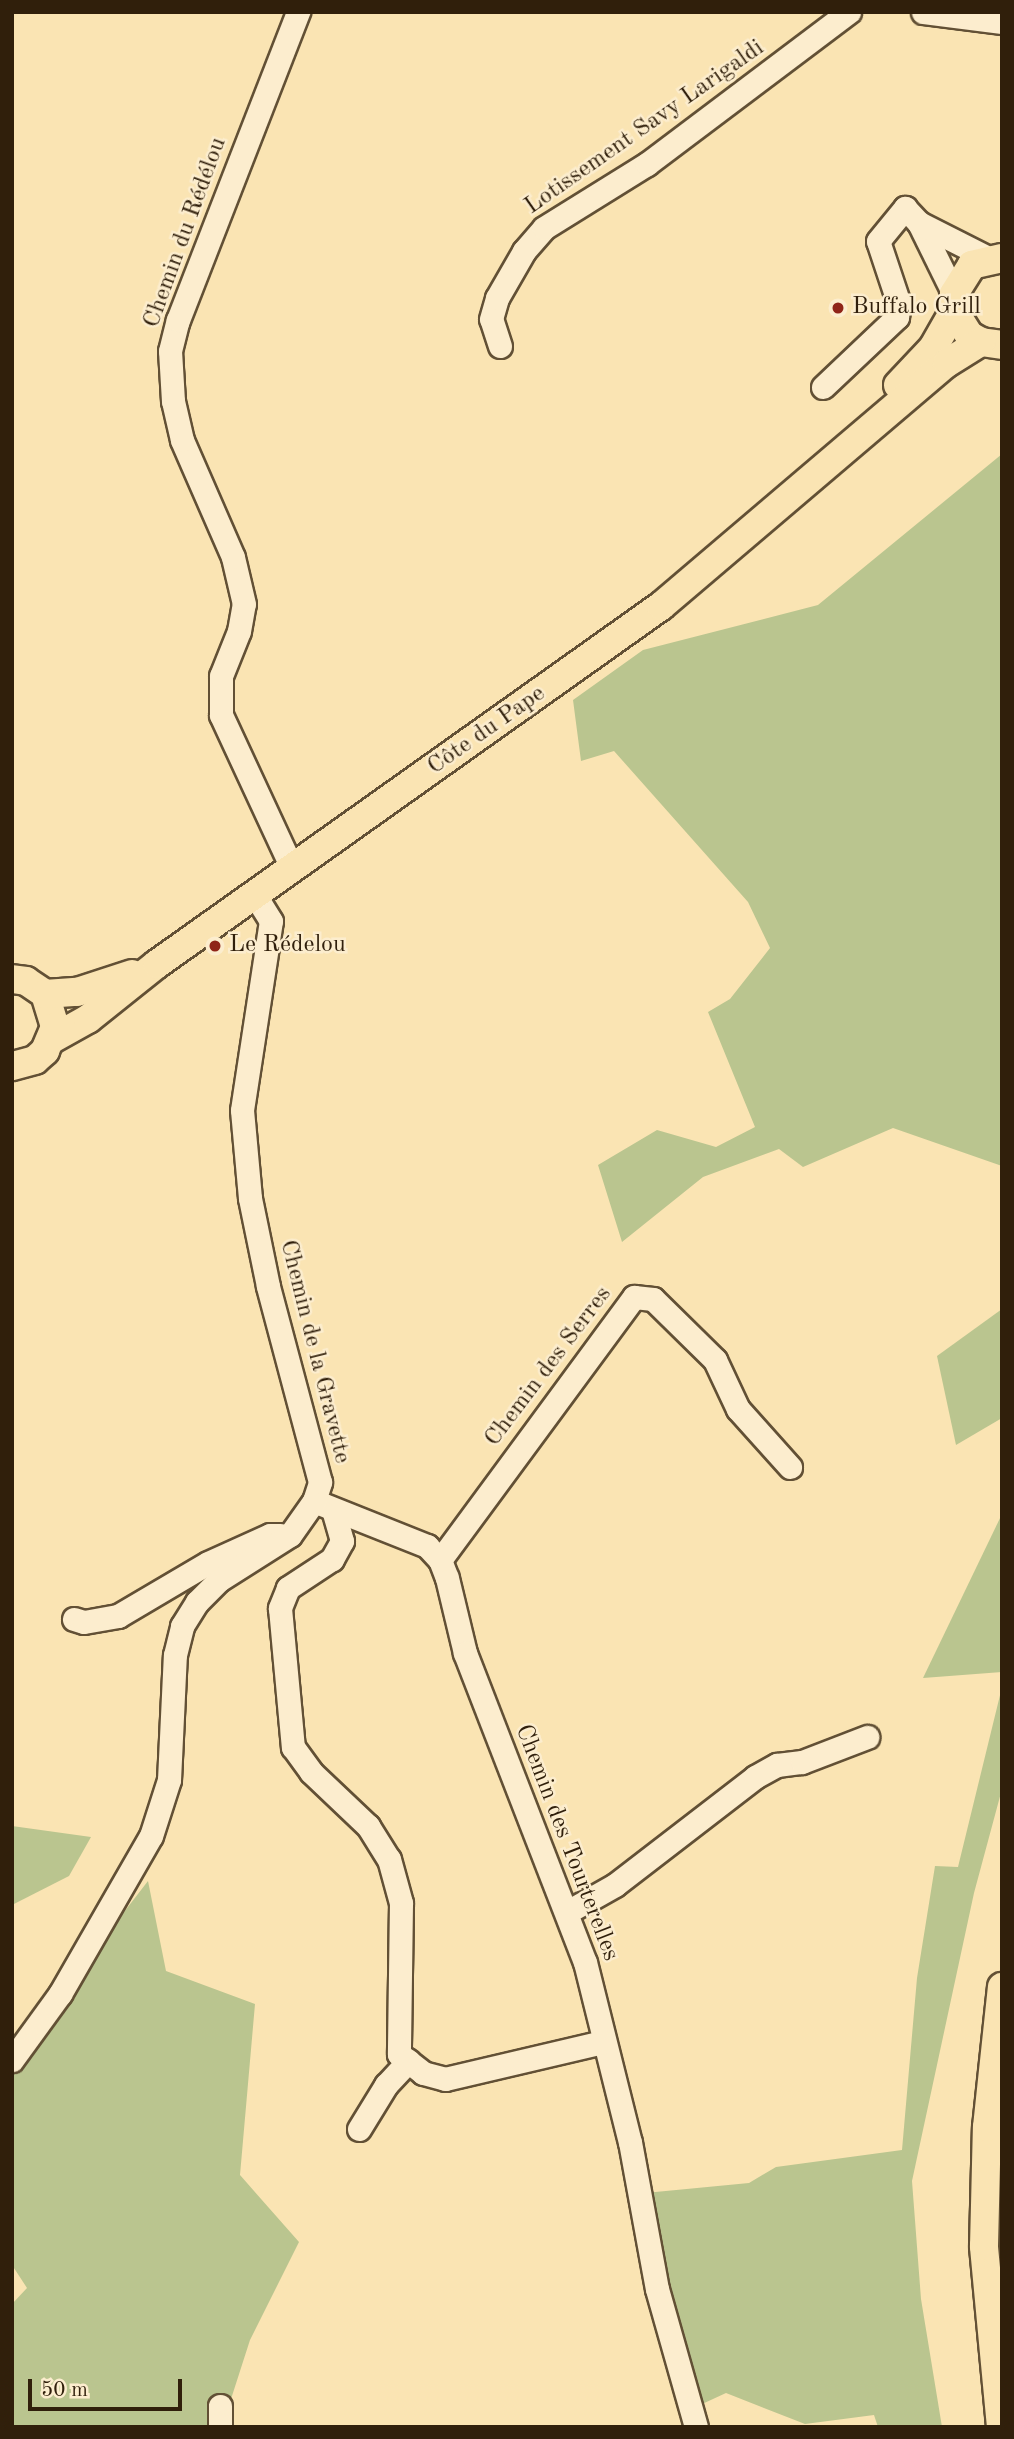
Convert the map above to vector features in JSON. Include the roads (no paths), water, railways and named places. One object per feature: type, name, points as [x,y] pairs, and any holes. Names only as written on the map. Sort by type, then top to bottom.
[{"type":"main road","name":"Côte du Pape","points":[[806,484],[933,348],[972,265],[995,258]]},
{"type":"main road","points":[[954,302],[960,324],[991,344]]},
{"type":"main road","name":"Côte du Pape","points":[[12,1066],[35,1060],[52,1039],[88,1019],[157,964],[661,606],[947,363],[991,344]]},
{"type":"main road","name":"Côte du Pape","points":[[45,994],[108,985],[157,964]]},
{"type":"main road","points":[[13,978],[45,994],[55,1015],[52,1039]]},
{"type":"main road","points":[[1001,2427],[984,2246],[986,2127],[1002,1987]]},
{"type":"street","name":"Chemin du Rédélou","points":[[292,868],[221,715],[221,676],[239,631],[244,604],[233,557],[182,440],[173,401],[170,351],[181,313],[298,12]]},
{"type":"street","name":"Lotissement Savy Larigaldi","points":[[500,345],[491,319],[497,298],[524,251],[544,228],[646,164],[849,12]]},
{"type":"street","points":[[923,12],[1002,22]]},
{"type":"street","points":[[912,216],[995,258]]},
{"type":"street","points":[[912,216],[954,302]]},
{"type":"street","points":[[823,387],[897,317],[899,304],[878,241],[912,216]]},
{"type":"street","name":"Chemin de la Gravette","points":[[256,895],[271,921],[242,1110],[250,1198],[268,1286],[320,1482],[324,1507],[342,1541],[332,1559],[288,1588],[280,1608],[293,1747],[312,1772],[368,1826],[389,1858],[401,1903],[399,2054],[408,2061]]},
{"type":"street","name":"Chemin des Serres","points":[[440,1560],[634,1297],[653,1299],[715,1360],[738,1409],[790,1467]]},
{"type":"street","points":[[12,2060],[60,1994],[151,1836],[169,1780],[175,1655],[182,1626],[197,1602],[219,1580],[279,1546],[324,1507],[410,1537],[440,1560]]},
{"type":"street","points":[[74,1619],[84,1622],[118,1616],[208,1563],[270,1535],[290,1535]]},
{"type":"street","name":"Chemin des Tourterelles","points":[[440,1560],[465,1653],[569,1911],[630,2142],[657,2289],[696,2427]]},
{"type":"street","points":[[569,1911],[615,1885],[755,1777],[777,1765],[802,1762],[867,1737]]},
{"type":"street","points":[[359,2129],[386,2085],[408,2061],[423,2073],[445,2079],[603,2042]]},
{"type":"place","name":"Buffalo Grill","points":[[838,308]]},
{"type":"place","name":"Le Rédelou","points":[[215,946]]}]
